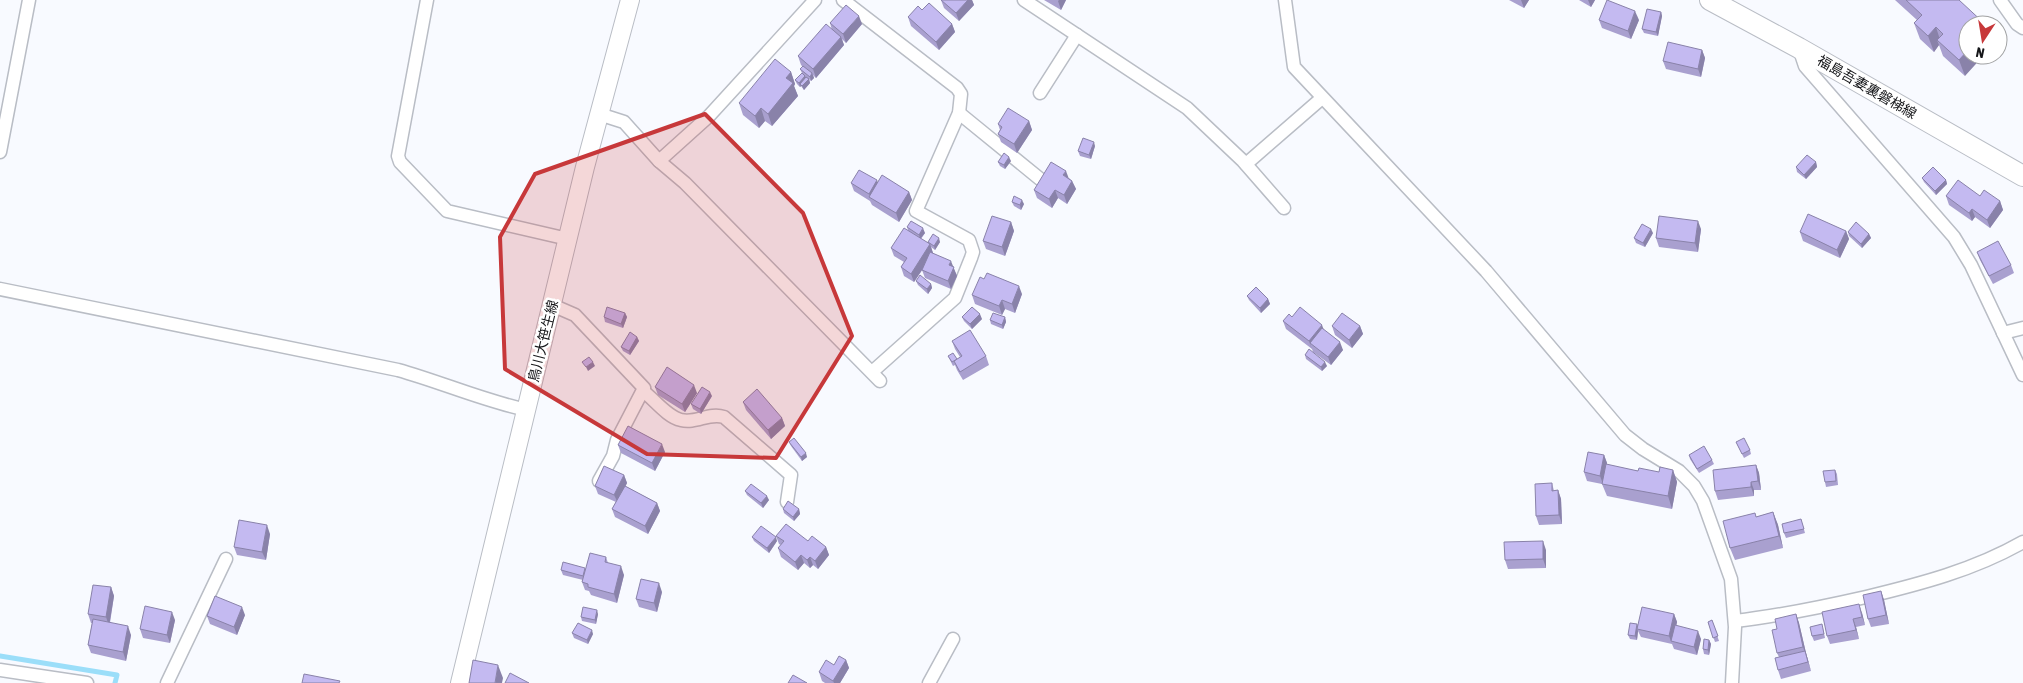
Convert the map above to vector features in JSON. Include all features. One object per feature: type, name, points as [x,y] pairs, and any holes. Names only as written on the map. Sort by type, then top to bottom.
[{"type":"main road","name":"福島吾妻裏磐梯線","points":[[1710,0],[1799,48],[2023,176]]},
{"type":"street","points":[[0,152],[29,0]]},
{"type":"street","points":[[427,0],[398,156],[400,162],[447,210],[568,239]]},
{"type":"street","name":"鳥川大笹生線","points":[[460,683],[599,114],[630,0]]},
{"type":"street","points":[[659,161],[709,116],[816,0]]},
{"type":"street","points":[[599,114],[624,122],[659,161],[685,183],[876,376],[955,298],[973,252],[969,240],[916,212],[959,113],[961,94],[957,88],[843,0]]},
{"type":"street","points":[[1024,0],[1187,108],[1246,164],[1284,208]]},
{"type":"street","points":[[1285,0],[1294,67],[1486,271],[1626,434],[1651,454],[1679,471],[1694,486],[1704,501],[1729,572],[1735,621],[1732,683]]},
{"type":"street","points":[[2000,0],[2017,24],[2023,28]]},
{"type":"street","points":[[1040,93],[1077,35]]},
{"type":"street","points":[[1799,48],[1806,66],[1954,237],[1971,265],[2023,376]]},
{"type":"street","points":[[1246,164],[1322,98]]},
{"type":"street","points":[[959,113],[1040,179]]},
{"type":"street","points":[[0,289],[398,370],[438,381],[509,406],[527,410]]},
{"type":"street","points":[[552,305],[575,314],[623,368],[644,388],[618,440],[614,456],[599,482]]},
{"type":"street","points":[[2003,333],[2023,328]]},
{"type":"street","points":[[643,391],[678,419],[687,421],[712,415],[724,417],[791,475],[787,502]]},
{"type":"street","points":[[1735,621],[1822,607],[1921,584],[1970,567],[2023,542]]},
{"type":"street","points":[[167,683],[226,559]]},
{"type":"street","points":[[930,683],[953,639]]},
{"type":"street","points":[[0,670],[87,683]]},
{"type":"highlighted area","points":[[705,114],[803,213],[852,336],[776,458],[647,454],[505,369],[500,237],[535,174]]},
{"type":"building","points":[[941,0],[968,0],[956,13]]},
{"type":"building","points":[[1607,0],[1635,11],[1628,31],[1599,20]]},
{"type":"building","points":[[1906,0],[1959,0],[1975,15],[1958,15],[1958,59],[1937,40],[1943,34],[1936,27],[1928,36],[1914,23],[1922,15]]},
{"type":"building","points":[[929,3],[952,24],[936,42],[908,17],[918,6],[922,10]]},
{"type":"building","points":[[846,5],[859,16],[843,34],[830,23]]},
{"type":"building","points":[[1647,9],[1661,12],[1656,32],[1642,29]]},
{"type":"building","points":[[826,24],[841,37],[813,69],[798,56]]},
{"type":"building","points":[[1668,42],[1702,50],[1698,69],[1663,61]]},
{"type":"building","points":[[775,59],[791,72],[786,78],[793,83],[768,114],[761,108],[755,116],[739,103]]},
{"type":"building","points":[[803,66],[812,73],[810,77],[800,69]]},
{"type":"building","points":[[802,73],[805,76],[799,83],[795,80]]},
{"type":"building","points":[[806,77],[809,79],[802,86],[800,84]]},
{"type":"building","points":[[1008,108],[1029,121],[1014,144],[998,134],[1002,127],[998,124]]},
{"type":"building","points":[[1083,138],[1094,142],[1089,155],[1078,151]]},
{"type":"building","points":[[1004,153],[1009,157],[1004,165],[998,162]]},
{"type":"building","points":[[1807,155],[1816,162],[1804,175],[1796,167]]},
{"type":"building","points":[[1051,162],[1066,171],[1063,175],[1072,181],[1064,195],[1055,190],[1049,199],[1034,190]]},
{"type":"building","points":[[1933,167],[1946,180],[1935,191],[1922,178]]},
{"type":"building","points":[[859,170],[877,180],[869,194],[851,183]]},
{"type":"building","points":[[882,175],[909,192],[896,213],[869,197]]},
{"type":"building","points":[[1958,180],[1980,196],[1984,190],[2000,201],[1987,220],[1972,209],[1969,213],[1946,196]]},
{"type":"building","points":[[1014,196],[1022,200],[1020,205],[1012,202]]},
{"type":"building","points":[[1808,214],[1846,231],[1837,250],[1800,232]]},
{"type":"building","points":[[992,216],[1011,222],[1002,247],[983,241]]},
{"type":"building","points":[[1659,216],[1698,221],[1695,243],[1656,238]]},
{"type":"building","points":[[911,221],[923,228],[919,235],[907,227]]},
{"type":"building","points":[[1856,222],[1869,234],[1861,244],[1848,232]]},
{"type":"building","points":[[1642,224],[1651,229],[1643,243],[1634,238]]},
{"type":"building","points":[[904,228],[930,244],[911,274],[901,267],[907,258],[891,248]]},
{"type":"building","points":[[933,234],[939,238],[934,246],[928,242]]},
{"type":"building","points":[[1998,241],[2011,265],[1989,276],[1977,252]]},
{"type":"building","points":[[930,252],[951,261],[949,265],[954,267],[948,281],[922,270]]},
{"type":"building","points":[[987,273],[1019,286],[1012,304],[1002,300],[999,306],[972,295],[980,277],[984,279]]},
{"type":"building","points":[[920,275],[931,284],[927,289],[916,281]]},
{"type":"building","points":[[1256,287],[1268,299],[1260,308],[1247,296]]},
{"type":"building","points":[[607,307],[625,313],[621,324],[604,317]]},
{"type":"building","points":[[972,307],[980,314],[970,324],[962,317]]},
{"type":"building","points":[[1300,307],[1322,325],[1309,341],[1283,321],[1289,314],[1292,317]]},
{"type":"building","points":[[993,313],[1005,317],[1002,325],[990,320]]},
{"type":"building","points":[[1342,313],[1360,326],[1349,340],[1332,326]]},
{"type":"building","points":[[1322,328],[1340,342],[1328,357],[1310,343]]},
{"type":"building","points":[[970,330],[986,356],[960,372],[954,361],[962,356],[952,341]]},
{"type":"building","points":[[630,332],[637,337],[629,351],[621,347]]},
{"type":"building","points":[[1309,349],[1325,362],[1321,367],[1305,355]]},
{"type":"building","points":[[953,353],[957,359],[952,362],[948,356]]},
{"type":"building","points":[[589,357],[593,362],[586,367],[582,362]]},
{"type":"building","points":[[667,367],[694,385],[682,404],[655,387]]},
{"type":"building","points":[[702,387],[710,392],[700,409],[691,404]]},
{"type":"building","points":[[757,389],[782,418],[768,430],[743,402]]},
{"type":"building","points":[[628,426],[662,444],[652,463],[618,445]]},
{"type":"building","points":[[794,438],[806,453],[801,457],[789,442]]},
{"type":"building","points":[[1744,438],[1750,450],[1742,454],[1736,442]]},
{"type":"building","points":[[1704,446],[1712,460],[1697,469],[1689,455]]},
{"type":"building","points":[[1588,452],[1604,455],[1600,476],[1584,472]]},
{"type":"building","points":[[1606,464],[1638,471],[1639,468],[1659,472],[1660,467],[1673,470],[1668,496],[1602,484]]},
{"type":"building","points":[[1756,465],[1758,481],[1751,482],[1751,487],[1715,491],[1713,470]]},
{"type":"building","points":[[604,466],[624,475],[614,495],[595,486]]},
{"type":"building","points":[[1835,470],[1836,481],[1825,482],[1823,471]]},
{"type":"building","points":[[1552,483],[1552,491],[1558,490],[1559,515],[1536,516],[1535,484]]},
{"type":"building","points":[[751,484],[767,496],[761,503],[745,491]]},
{"type":"building","points":[[625,486],[657,503],[645,526],[612,509]]},
{"type":"building","points":[[788,501],[799,509],[793,517],[783,509]]},
{"type":"building","points":[[1773,512],[1779,536],[1730,548],[1723,521],[1755,513],[1756,517]]},
{"type":"building","points":[[1801,519],[1804,529],[1784,533],[1782,524]]},
{"type":"building","points":[[239,520],[267,525],[262,552],[234,547]]},
{"type":"building","points":[[786,524],[808,541],[812,536],[826,547],[815,561],[810,557],[807,560],[801,555],[795,562],[778,548],[784,541],[776,536]]},
{"type":"building","points":[[761,526],[776,537],[767,548],[752,537]]},
{"type":"building","points":[[1543,541],[1543,559],[1505,560],[1504,542]]},
{"type":"building","points":[[590,553],[606,557],[605,562],[621,566],[614,594],[588,587],[588,584],[582,582]]},
{"type":"building","points":[[563,562],[585,568],[583,576],[561,570]]},
{"type":"building","points":[[641,579],[659,583],[654,603],[636,599]]},
{"type":"building","points":[[93,585],[111,587],[106,617],[88,614]]},
{"type":"building","points":[[1881,591],[1886,615],[1868,619],[1863,595]]},
{"type":"building","points":[[215,596],[242,607],[234,627],[207,616]]},
{"type":"building","points":[[1859,604],[1862,617],[1853,619],[1856,630],[1827,636],[1822,612]]},
{"type":"building","points":[[145,606],[172,612],[167,635],[140,629]]},
{"type":"building","points":[[583,607],[597,610],[595,620],[581,617]]},
{"type":"building","points":[[1642,607],[1674,614],[1669,636],[1637,629]]},
{"type":"building","points":[[1796,614],[1803,647],[1777,653],[1772,630],[1777,629],[1775,619]]},
{"type":"building","points":[[93,619],[128,626],[123,652],[88,645]]},
{"type":"building","points":[[1712,620],[1718,636],[1713,638],[1708,622]]},
{"type":"building","points":[[578,623],[592,630],[587,640],[572,633]]},
{"type":"building","points":[[1630,623],[1637,624],[1635,636],[1628,635]]},
{"type":"building","points":[[1822,624],[1824,634],[1812,636],[1810,627]]},
{"type":"building","points":[[1675,625],[1698,631],[1694,647],[1671,641]]},
{"type":"building","points":[[1704,639],[1709,640],[1708,650],[1703,649]]},
{"type":"building","points":[[1805,651],[1808,662],[1778,670],[1775,658]]},
{"type":"building","points":[[839,656],[846,660],[833,681],[819,672],[826,660],[834,665]]},
{"type":"building","points":[[473,660],[498,665],[495,683],[469,683]]},
{"type":"building","points":[[510,673],[529,683],[505,683]]},
{"type":"building","points":[[304,674],[340,681],[339,683],[302,683]]},
{"type":"building","points":[[793,675],[807,683],[788,683]]},
{"type":"waterway","points":[[0,656],[117,675],[115,683]]}]
